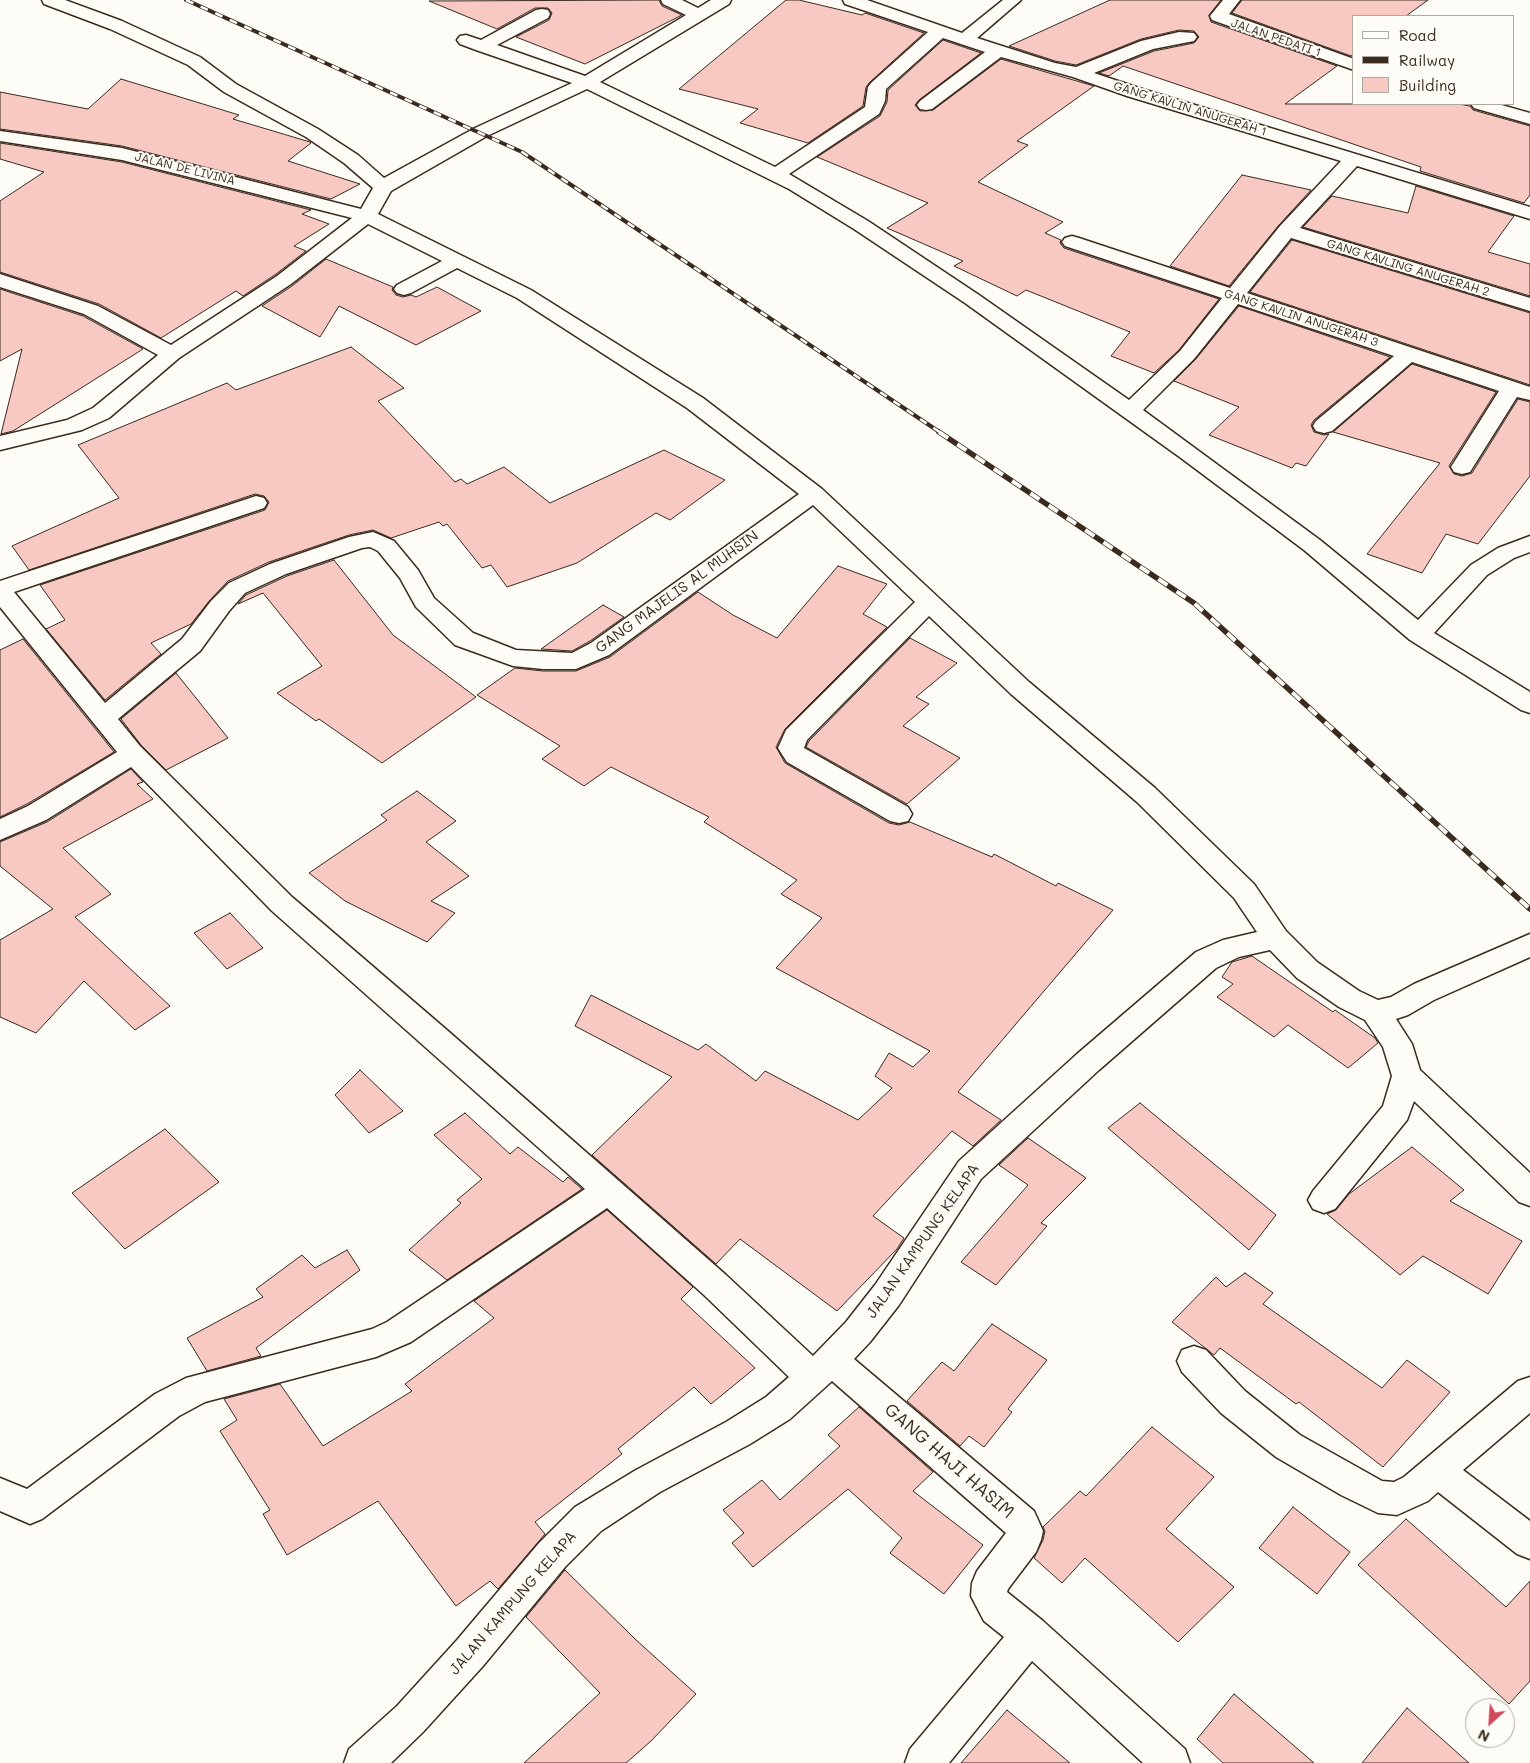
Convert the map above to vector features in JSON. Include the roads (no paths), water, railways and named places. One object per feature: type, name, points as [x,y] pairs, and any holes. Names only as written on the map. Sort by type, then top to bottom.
[{"type":"street","points":[[50,0],[116,24],[194,61],[230,88],[312,133],[335,148],[351,159],[382,187]]},
{"type":"street","points":[[669,0],[698,15]]},
{"type":"street","points":[[0,443],[74,425],[101,413],[172,354],[284,280],[366,216],[382,187],[481,132],[587,82],[723,0]]},
{"type":"street","name":"GANG KAVLIN ANUGERAH 1","points":[[851,0],[1051,67],[1078,72],[1133,92],[1530,213]]},
{"type":"street","points":[[965,39],[1013,0]]},
{"type":"street","name":"JALAN PEDATI 1","points":[[1232,0],[1218,16],[1352,64]]},
{"type":"street","points":[[542,14],[474,43],[587,82],[796,185],[869,230],[972,299],[1190,453],[1312,545],[1419,634],[1530,704]]},
{"type":"street","points":[[776,175],[873,110],[876,101],[876,87],[940,31]]},
{"type":"street","points":[[1078,72],[1153,43],[1188,37]]},
{"type":"street","points":[[926,105],[998,50]]},
{"type":"street","points":[[1483,105],[1530,119]]},
{"type":"street","name":"JALAN DE LIVINA","points":[[0,136],[122,154],[366,216],[524,294],[695,403],[814,494],[1020,688],[1146,795],[1244,892],[1276,938]]},
{"type":"street","points":[[1130,411],[1187,355],[1232,296],[1287,230],[1352,160]]},
{"type":"street","name":"GANG KAVLING ANUGERAH 2","points":[[1287,230],[1530,305]]},
{"type":"street","name":"GANG KAVLIN ANUGERAH 3","points":[[1072,242],[1232,296],[1410,352],[1521,391]]},
{"type":"street","points":[[404,289],[456,261]]},
{"type":"street","points":[[0,280],[91,310],[172,354]]},
{"type":"street","points":[[1324,426],[1410,352]]},
{"type":"street","points":[[1462,467],[1521,391]]},
{"type":"street","name":"GANG MAJELIS AL MUHSIN","points":[[103,718],[191,645],[236,588],[278,569],[357,542],[373,540],[386,546],[410,575],[424,602],[464,640],[513,658],[543,662],[576,661],[600,650],[814,494]]},
{"type":"street","points":[[256,503],[0,590],[133,754],[282,904],[438,1039],[714,1286],[821,1368]]},
{"type":"street","points":[[1419,634],[1479,570],[1506,553],[1530,543]]},
{"type":"street","points":[[900,814],[796,756],[791,748],[795,736],[929,602]]},
{"type":"street","points":[[0,830],[37,813],[133,754]]},
{"type":"street","points":[[1276,938],[1307,970],[1349,999],[1375,1012],[1397,1044],[1407,1076],[1530,1193]]},
{"type":"street","name":"JALAN KAMPUNG KELAPA","points":[[363,1763],[410,1719],[470,1652],[552,1555],[588,1519],[648,1481],[738,1433],[778,1408],[858,1332],[887,1295],[970,1170],[988,1151],[1206,960],[1233,948],[1276,938]]},
{"type":"street","points":[[1375,1012],[1398,1007],[1424,992],[1530,945]]},
{"type":"street","points":[[1324,1200],[1396,1111],[1407,1076]]},
{"type":"street","points":[[0,1494],[30,1507],[167,1405],[198,1389],[376,1342],[399,1332],[607,1191]]},
{"type":"street","points":[[1194,1361],[1233,1402],[1288,1446],[1378,1497],[1397,1499],[1416,1489],[1530,1392]]},
{"type":"street","name":"GANG HAJI HASIM","points":[[821,1368],[1021,1523],[1025,1531],[1022,1540],[990,1583],[989,1596],[997,1608],[1030,1634],[1171,1763]]},
{"type":"street","points":[[1437,1471],[1530,1542]]},
{"type":"street","points":[[924,1763],[1030,1634]]},
{"type":"railway","points":[[186,0],[522,152],[941,433]]},
{"type":"railway","points":[[939,432],[1194,603],[1530,909]]}]
